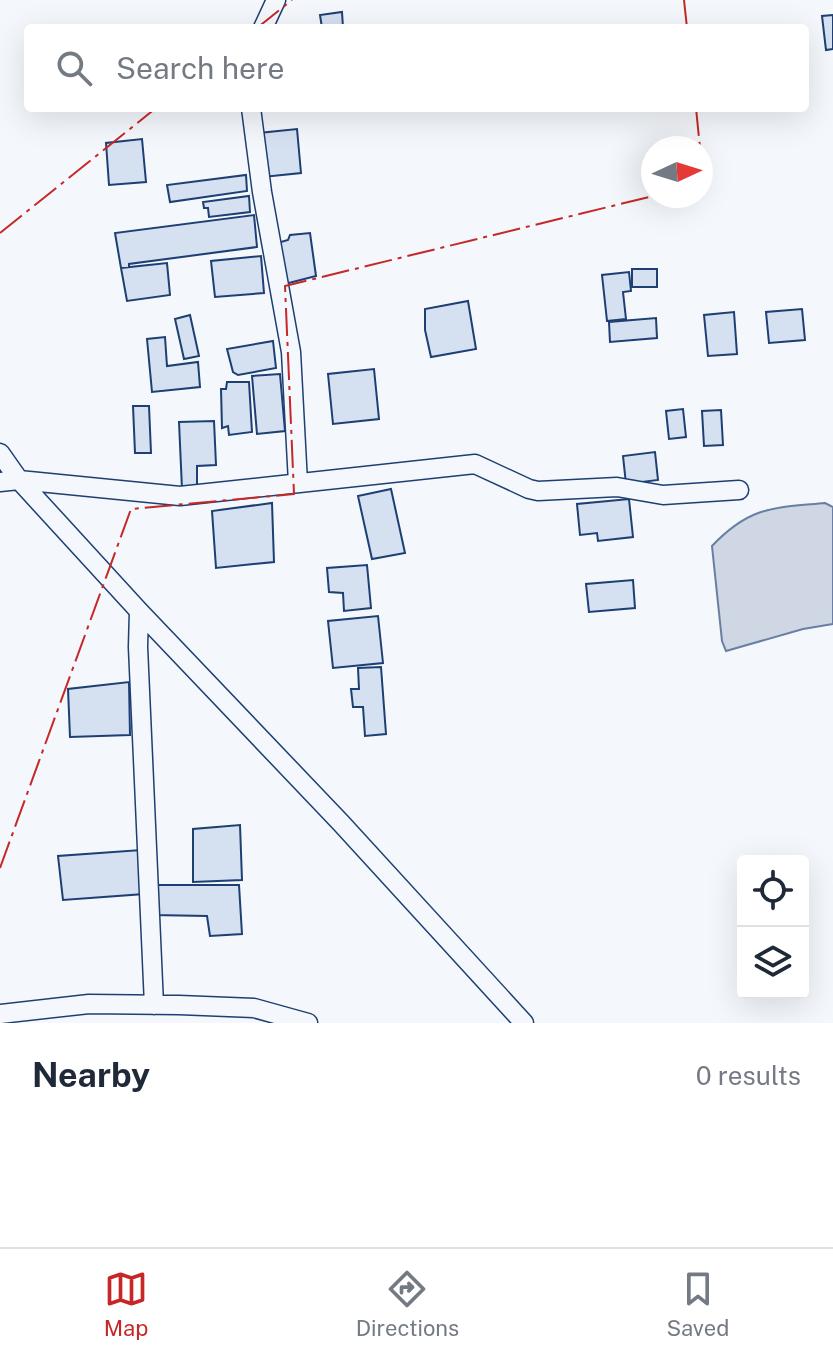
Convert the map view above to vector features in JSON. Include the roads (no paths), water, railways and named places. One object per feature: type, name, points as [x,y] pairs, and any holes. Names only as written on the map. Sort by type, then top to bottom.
[{"type":"street","points":[[265,24],[276,0]]},
{"type":"street","points":[[252,112],[262,192],[291,352],[298,483]]},
{"type":"street","points":[[0,453],[19,480],[139,611],[341,823],[524,1023]]},
{"type":"street","points":[[0,482],[19,480],[180,496],[475,464],[538,491],[617,487],[663,495],[739,490]]},
{"type":"street","points":[[139,611],[154,1005]]},
{"type":"street","points":[[89,1004],[91,1023]]},
{"type":"street","points":[[0,1014],[89,1004],[154,1005],[254,1008],[308,1023]]}]
